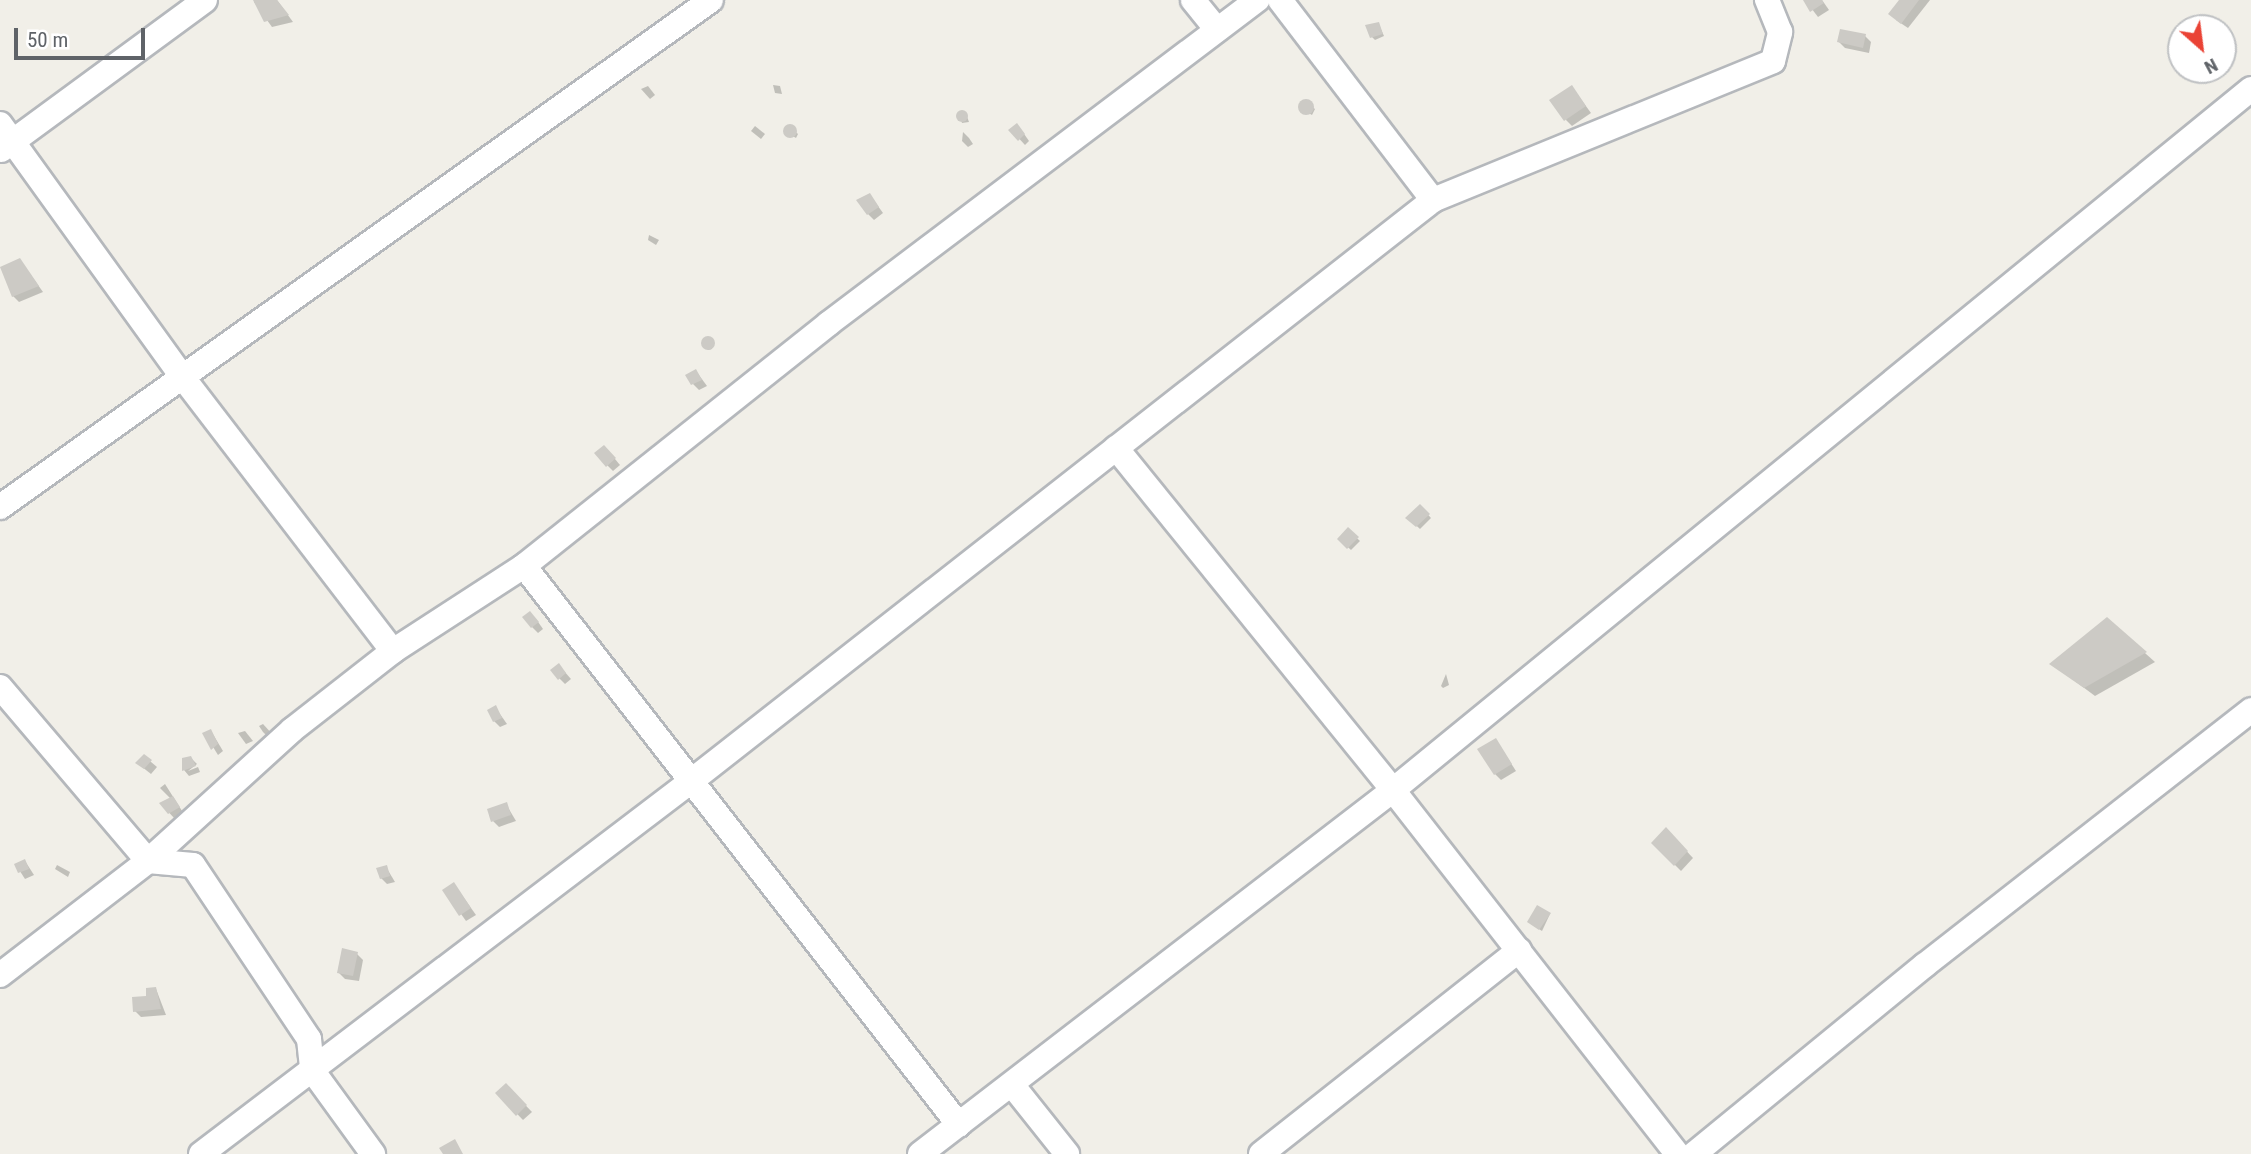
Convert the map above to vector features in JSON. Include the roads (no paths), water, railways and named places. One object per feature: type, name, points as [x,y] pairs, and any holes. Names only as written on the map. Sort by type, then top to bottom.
[{"type":"street","points":[[205,0],[4,138],[181,375],[393,651]]},
{"type":"street","points":[[0,507],[181,375],[711,0]]},
{"type":"street","points":[[1193,0],[1217,30]]},
{"type":"street","points":[[0,975],[148,861],[292,730],[393,651],[524,566],[828,324],[1257,0]]},
{"type":"street","points":[[1280,0],[1433,200]]},
{"type":"street","points":[[201,1154],[690,782],[1433,200],[1773,61],[1780,32],[1767,0]]},
{"type":"street","points":[[920,1154],[1013,1086],[1393,790],[2251,89]]},
{"type":"street","points":[[1116,448],[1393,790],[1677,1154]]},
{"type":"street","points":[[524,566],[959,1125]]},
{"type":"street","points":[[0,687],[148,861],[193,865],[309,1039],[312,1070],[373,1154]]},
{"type":"street","points":[[1694,1154],[1925,965],[2251,709]]},
{"type":"street","points":[[1261,1154],[1519,950]]},
{"type":"street","points":[[1013,1086],[1067,1154]]}]
